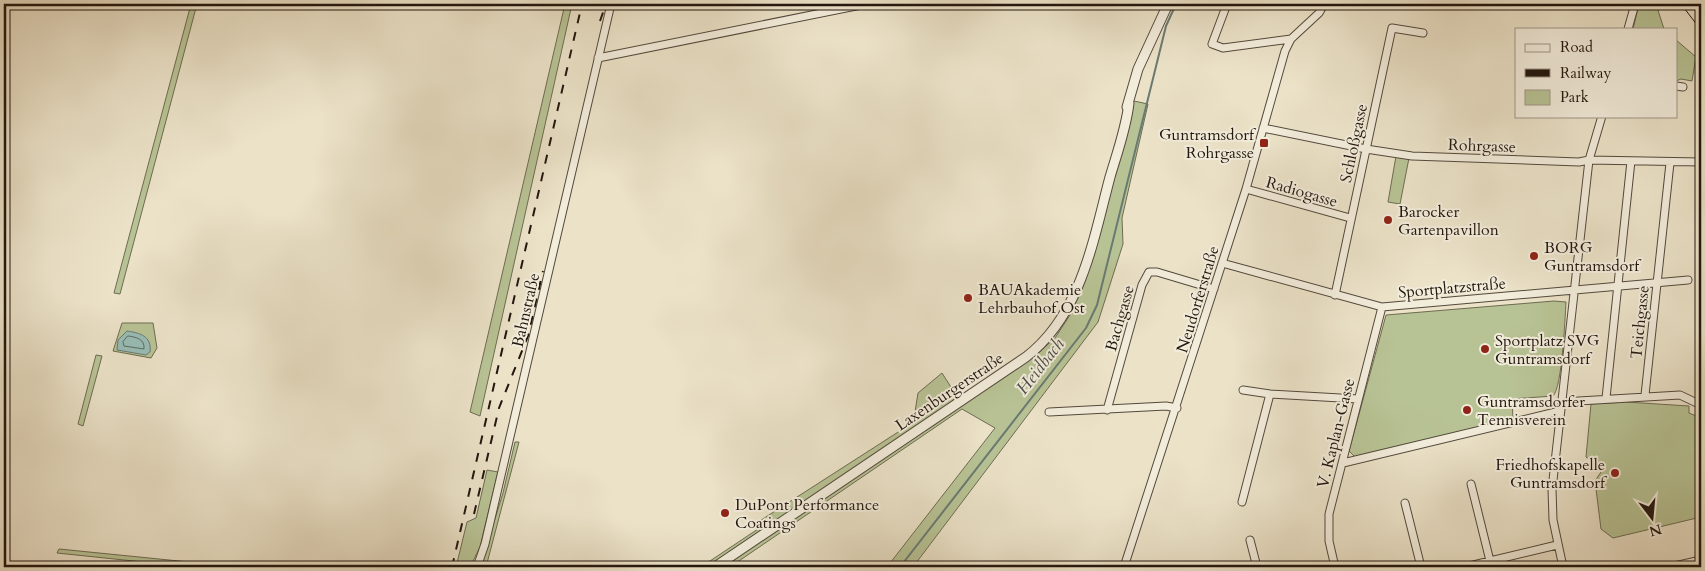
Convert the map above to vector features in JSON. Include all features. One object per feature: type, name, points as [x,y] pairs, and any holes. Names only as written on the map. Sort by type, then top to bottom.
[{"type":"street","name":"Bahnstraße","points":[[477,567],[485,544],[611,4]]},
{"type":"street","points":[[598,58],[866,4]]},
{"type":"street","name":"Laxenburgerstraße","points":[[715,567],[1040,346],[1062,319],[1080,279],[1117,158],[1128,103],[1138,68],[1168,4]]},
{"type":"street","points":[[1227,4],[1212,44],[1223,48],[1291,39],[1319,13],[1324,4]]},
{"type":"street","points":[[1628,28],[1635,4]]},
{"type":"street","name":"Schloßgasse","points":[[1334,295],[1392,28],[1423,33]]},
{"type":"street","name":"Neudorferstraße","points":[[1124,567],[1177,408],[1246,189],[1285,51],[1291,39]]},
{"type":"street","points":[[1563,567],[1557,544],[1552,504],[1560,411],[1590,160],[1601,118]]},
{"type":"street","name":"Rohrgasse","points":[[1263,128],[1366,149],[1434,157],[1579,162],[1590,160],[1670,163],[1701,162]]},
{"type":"street","points":[[1606,398],[1631,161]]},
{"type":"street","name":"Teichgasse","points":[[1645,395],[1670,163]]},
{"type":"street","name":"Radiogasse","points":[[1246,189],[1350,218]]},
{"type":"street","name":"Sportplatzstraße","points":[[1222,262],[1382,307],[1617,288],[1688,280]]},
{"type":"street","name":"Bachgasse","points":[[1107,410],[1142,285],[1149,272],[1157,272],[1214,289]]},
{"type":"street","name":"V. Kaplan-Gasse","points":[[1335,567],[1329,541],[1328,514],[1343,463],[1382,307]]},
{"type":"street","points":[[1243,390],[1270,394],[1358,399]]},
{"type":"street","points":[[1242,502],[1270,394]]},
{"type":"street","points":[[1562,402],[1645,395],[1680,395],[1701,404]]},
{"type":"street","points":[[1049,412],[1166,406],[1177,408]]},
{"type":"street","points":[[1343,463],[1560,411]]},
{"type":"street","points":[[1471,484],[1490,561]]},
{"type":"street","points":[[1405,503],[1421,567]]},
{"type":"street","points":[[1250,540],[1257,567]]},
{"type":"street","points":[[1465,567],[1557,544]]},
{"type":"street","points":[[1670,567],[1701,560]]},
{"type":"green space","points":[[191,4],[197,4],[120,294],[114,293]]},
{"type":"green space","points":[[565,4],[572,4],[480,416],[470,412]]},
{"type":"green space","points":[[1639,4],[1656,4],[1664,28],[1633,28]]},
{"type":"green space","points":[[1678,42],[1696,57],[1692,81],[1678,80]]},
{"type":"green space","points":[[1134,101],[1148,104],[1122,218],[1123,244],[1098,322],[913,567],[887,567],[995,428],[962,409],[730,567],[721,567],[1037,354],[1055,338],[1070,315],[1085,281]]},
{"type":"green space","points":[[1396,156],[1409,158],[1400,204],[1388,202]]},
{"type":"green space","points":[[1554,301],[1566,302],[1561,367],[1559,380],[1553,396],[1512,399],[1513,419],[1355,457],[1349,451],[1386,315]]},
{"type":"green space","points":[[122,323],[153,323],[157,348],[151,358],[113,351]]},
{"type":"green space","points":[[96,355],[102,356],[83,426],[78,424]]},
{"type":"green space","points":[[942,373],[956,395],[951,404],[710,567],[701,567],[758,529],[755,524],[906,427],[915,412],[918,393]]},
{"type":"green space","points":[[1626,402],[1689,406],[1689,413],[1701,418],[1701,517],[1613,538],[1601,529],[1595,481],[1603,469],[1586,457],[1591,404]]},
{"type":"green space","points":[[515,442],[519,442],[486,567],[480,567],[503,493]]},
{"type":"green space","points":[[487,470],[498,472],[480,547],[470,567],[456,567],[467,522],[476,518]]},
{"type":"green space","points":[[59,549],[239,567],[191,567],[57,553]]},
{"type":"water","points":[[127,331],[144,336],[149,342],[150,352],[146,355],[117,350],[118,340]]},
{"type":"waterway","name":"Heidbach","points":[[900,567],[1086,328],[1097,305],[1166,26],[1176,4]]},
{"type":"tram line","points":[[1681,4],[1701,30]]},
{"type":"railway","points":[[452,567],[582,4]]},
{"type":"railway","points":[[600,21],[606,4]]},
{"type":"railway","points":[[474,514],[499,408],[528,336],[543,271]]},
{"type":"place","name":"Guntramsdorf Rohrgasse","points":[[1264,143]]},
{"type":"place","name":"Barocker Gartenpavillon","points":[[1388,220]]},
{"type":"place","name":"BORG Guntramsdorf","points":[[1534,256]]},
{"type":"place","name":"BAUAkademie Lehrbauhof Ost","points":[[968,298]]},
{"type":"place","name":"Sportplatz SVG Guntramsdorf","points":[[1485,349]]},
{"type":"place","name":"Guntramsdorfer Tennisverein","points":[[1467,410]]},
{"type":"place","name":"Friedhofskapelle Guntramsdorf","points":[[1615,473]]},
{"type":"place","name":"DuPont Performance Coatings","points":[[725,513]]}]
